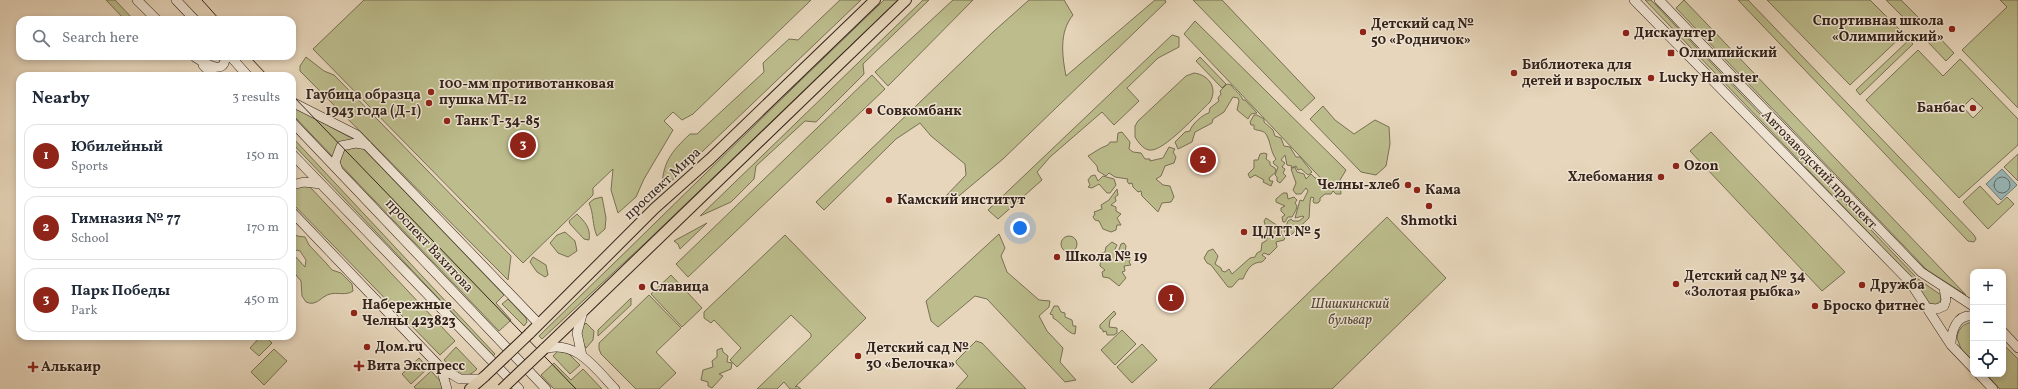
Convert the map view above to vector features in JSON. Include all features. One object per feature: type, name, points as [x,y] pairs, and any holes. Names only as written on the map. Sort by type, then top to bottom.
[{"type":"main road","points":[[137,0],[153,16]]},
{"type":"main road","points":[[176,0],[191,16]]},
{"type":"main road","name":"проспект Мира","points":[[470,389],[529,334],[655,208],[710,159],[875,0]]},
{"type":"main road","points":[[502,389],[906,0]]},
{"type":"main road","name":"Автозаводский проспект","points":[[1634,0],[1910,282],[1951,345],[1970,365]]},
{"type":"main road","name":"Автозаводский проспект","points":[[1659,0],[1921,272],[1971,305]]},
{"type":"main road","points":[[197,60],[210,72]]},
{"type":"main road","points":[[199,60],[211,67],[218,68],[222,66],[225,60]]},
{"type":"main road","points":[[234,60],[244,72]]},
{"type":"main road","points":[[296,104],[357,135],[539,324]]},
{"type":"main road","name":"проспект Вахитова","points":[[296,126],[546,389]]},
{"type":"main road","points":[[339,172],[336,162],[341,146],[348,143],[367,145]]},
{"type":"main road","points":[[296,158],[519,389]]},
{"type":"main road","points":[[296,184],[304,182],[321,184]]},
{"type":"main road","points":[[296,216],[441,368],[460,379],[483,377]]},
{"type":"main road","points":[[1927,308],[1937,309],[1944,306],[1946,300],[1944,288]]},
{"type":"main road","points":[[582,356],[577,333],[583,311]]},
{"type":"main road","points":[[1951,345],[1951,336],[1957,322],[1963,317],[1970,316]]},
{"type":"main road","points":[[2006,335],[2018,348]]},
{"type":"main road","points":[[544,348],[563,346],[582,356],[614,389]]},
{"type":"main road","points":[[441,368],[447,389]]},
{"type":"main road","points":[[1981,377],[1993,389]]},
{"type":"green space","points":[[106,0],[115,0],[130,16],[121,16]]},
{"type":"green space","points":[[364,0],[811,0],[693,114],[682,120],[673,112],[664,121],[673,130],[644,179],[636,197],[618,213],[611,190],[613,169],[593,188],[593,195],[523,263],[313,49]]},
{"type":"green space","points":[[840,0],[861,0],[662,190],[664,172],[669,159],[690,134],[697,134],[764,72],[763,63],[789,39],[798,40]]},
{"type":"green space","points":[[884,0],[898,0],[643,245],[542,339],[539,336],[797,84]]},
{"type":"green space","points":[[923,0],[929,0],[863,64],[864,74],[816,122],[805,121],[756,166],[754,179],[731,202],[700,216]]},
{"type":"green space","points":[[953,0],[973,0],[888,86],[875,72]]},
{"type":"green space","points":[[1029,0],[1064,0],[1073,15],[1065,29],[1063,44],[1063,60],[1066,76],[1155,0],[1165,0],[1166,2],[1003,159],[954,200],[944,198],[966,175],[965,164],[931,136],[920,123],[896,139],[824,210],[816,202],[993,32]]},
{"type":"green space","points":[[1193,0],[1222,0],[1315,98],[1301,111]]},
{"type":"green space","points":[[1645,0],[1651,0],[1918,279],[1941,295],[1941,301],[1935,305],[1928,304],[1906,272]]},
{"type":"green space","points":[[1684,0],[1966,295],[1927,270],[1676,8]]},
{"type":"green space","points":[[1738,0],[1748,0],[1974,235],[1976,239],[1974,242],[1968,241]]},
{"type":"green space","points":[[1767,0],[1870,0],[1904,34],[1850,85]]},
{"type":"green space","points":[[1886,0],[1901,0],[1920,19],[1912,26]]},
{"type":"green space","points":[[2000,0],[2018,0],[2018,108],[1962,50],[2007,7]]},
{"type":"green space","points":[[1195,21],[1346,170],[1340,180],[1341,194],[1336,194],[1333,191],[1331,194],[1325,194],[1320,198],[1318,203],[1314,203],[1314,198],[1311,197],[1309,218],[1291,235],[1288,236],[1284,231],[1288,221],[1291,219],[1293,221],[1299,221],[1304,217],[1295,218],[1300,200],[1303,201],[1308,191],[1306,188],[1301,194],[1296,194],[1293,190],[1296,183],[1291,169],[1295,167],[1297,172],[1304,174],[1306,179],[1311,174],[1315,178],[1321,179],[1323,184],[1332,190],[1184,34]]},
{"type":"green space","points":[[1934,32],[1954,53],[1946,61],[1926,40]]},
{"type":"green space","points":[[1172,35],[1179,37],[1179,47],[1158,58],[1127,88],[1139,101],[1114,125],[1102,112],[1050,157],[1037,172],[1042,180],[998,219],[988,210]]},
{"type":"green space","points":[[1909,40],[1913,44],[1860,95],[1856,90]]},
{"type":"green space","points":[[1918,50],[1943,76],[1960,59],[2018,119],[2018,145],[1959,198],[1866,100]],"holes":[[[1972,98],[1983,108],[1973,118],[1963,107]]]},
{"type":"green space","points":[[306,57],[324,71],[334,75],[511,256],[508,280],[300,71],[300,66]]},
{"type":"green space","points":[[1200,57],[1226,84],[1222,88],[1196,61]]},
{"type":"green space","points":[[1194,73],[1204,76],[1211,83],[1213,92],[1210,102],[1172,139],[1155,149],[1149,150],[1145,148],[1135,137],[1135,126],[1138,121],[1186,76]]},
{"type":"green space","points":[[872,75],[885,89],[688,277],[676,264]]},
{"type":"green space","points":[[1227,84],[1231,85],[1243,100],[1245,100],[1257,113],[1251,114],[1248,119],[1237,110],[1239,101],[1238,98],[1233,97],[1224,112],[1213,119],[1212,123],[1195,132],[1192,142],[1178,149],[1175,142],[1185,132],[1190,131],[1195,123],[1209,113],[1210,108],[1219,101],[1218,98],[1221,94],[1220,91]]},
{"type":"green space","points":[[1323,106],[1335,120],[1354,134],[1375,120],[1389,127],[1390,144],[1386,166],[1376,175],[1361,172],[1310,119]]},
{"type":"green space","points":[[296,108],[355,140],[504,295],[496,303],[511,320],[499,331],[296,118]]},
{"type":"green space","points":[[1254,115],[1264,119],[1264,122],[1273,130],[1275,136],[1281,138],[1284,146],[1290,147],[1296,157],[1300,157],[1312,172],[1308,175],[1301,169],[1298,170],[1296,166],[1291,168],[1292,166],[1287,165],[1285,155],[1281,160],[1285,163],[1282,167],[1285,169],[1283,173],[1286,176],[1280,183],[1277,181],[1277,177],[1275,175],[1278,167],[1273,162],[1276,159],[1266,134],[1262,131],[1254,129],[1254,125],[1251,125],[1250,122]]},
{"type":"green space","points":[[1122,132],[1130,142],[1129,149],[1133,152],[1141,153],[1145,159],[1150,159],[1150,161],[1163,158],[1169,147],[1175,149],[1173,152],[1176,157],[1174,163],[1165,166],[1161,176],[1156,179],[1163,185],[1170,186],[1174,197],[1171,202],[1162,203],[1158,212],[1142,196],[1141,191],[1138,192],[1133,187],[1132,183],[1129,184],[1127,181],[1128,179],[1115,177],[1109,173],[1106,176],[1098,171],[1097,166],[1088,156],[1108,145],[1110,142],[1117,142],[1118,133]]},
{"type":"green space","points":[[1711,132],[1845,272],[1822,291],[1690,151]]},
{"type":"green space","points":[[296,141],[495,354],[493,356],[296,147]]},
{"type":"green space","points":[[1260,154],[1267,154],[1266,159],[1270,162],[1270,165],[1275,168],[1276,172],[1269,178],[1270,181],[1273,181],[1271,186],[1263,182],[1264,180],[1255,175],[1250,178],[1248,174],[1254,168],[1254,160],[1258,160]]},
{"type":"green space","points":[[2018,154],[2018,181],[2004,167]]},
{"type":"green space","points":[[1095,175],[1098,181],[1103,176],[1114,179],[1116,185],[1110,193],[1107,193],[1099,184],[1092,188],[1088,187],[1090,185],[1088,180],[1091,176]]},
{"type":"green space","points":[[301,185],[310,187],[455,341],[440,355],[296,207],[296,186]]},
{"type":"green space","points":[[1980,186],[1998,205],[2007,197],[2014,204],[1988,229],[1963,202]]},
{"type":"green space","points":[[1117,189],[1118,195],[1115,197],[1116,201],[1111,205],[1116,207],[1116,211],[1121,214],[1117,218],[1121,225],[1117,225],[1116,230],[1111,232],[1103,229],[1099,221],[1095,220],[1093,217],[1095,214],[1094,212],[1102,209],[1101,205],[1109,200]]},
{"type":"green space","points":[[1283,193],[1287,193],[1288,199],[1294,197],[1297,200],[1295,203],[1297,206],[1296,210],[1292,217],[1288,217],[1285,222],[1283,222],[1282,217],[1285,215],[1281,211],[1281,208],[1285,206],[1276,202],[1276,199]]},
{"type":"green space","points":[[602,197],[606,218],[605,229],[597,236],[589,203],[594,199]]},
{"type":"green space","points":[[577,214],[588,229],[589,240],[584,239],[570,224],[569,221]]},
{"type":"green space","name":"Шишкинский бульвар","points":[[1387,217],[1446,278],[1332,389],[1209,389]]},
{"type":"green space","points":[[1266,218],[1278,226],[1277,229],[1281,229],[1281,234],[1285,237],[1284,240],[1276,242],[1277,247],[1269,255],[1264,253],[1262,255],[1266,258],[1262,262],[1252,265],[1243,279],[1239,279],[1232,287],[1228,287],[1204,258],[1208,251],[1213,249],[1218,256],[1215,264],[1221,268],[1222,271],[1225,272],[1229,269],[1232,274],[1250,258],[1255,257],[1257,253],[1261,251],[1262,243],[1266,241],[1268,235],[1264,221]]},
{"type":"green space","points":[[707,223],[680,249],[678,244],[674,241]]},
{"type":"green space","points":[[565,232],[575,241],[577,251],[568,257],[558,253],[550,243],[557,235]]},
{"type":"green space","points":[[999,234],[1005,248],[1001,256],[1007,272],[1039,300],[1050,301],[1049,307],[1039,316],[1047,331],[1063,348],[1060,362],[1076,380],[1065,382],[987,299],[975,296],[938,327],[931,321],[926,301]]},
{"type":"green space","points":[[296,235],[305,237],[309,245],[332,270],[341,273],[352,284],[353,291],[347,293],[330,294],[313,303],[306,302],[302,296],[301,281],[296,275],[296,257],[305,267],[306,260],[300,251],[296,251]]},
{"type":"green space","points":[[785,235],[866,318],[795,387],[797,386],[801,389],[790,389],[784,382],[777,389],[757,389],[811,337],[811,334],[791,315],[737,367],[730,360],[741,348],[714,320],[711,323],[704,318],[704,312]]},
{"type":"green space","points":[[1066,236],[1072,236],[1077,241],[1075,250],[1072,252],[1066,252],[1061,247],[1061,241]]},
{"type":"green space","points":[[1112,242],[1117,245],[1114,251],[1118,252],[1121,244],[1124,243],[1126,246],[1125,252],[1131,258],[1129,262],[1131,265],[1124,266],[1125,271],[1122,272],[1126,278],[1119,286],[1109,278],[1103,277],[1102,272],[1105,270],[1100,266],[1101,257],[1098,254],[1105,252],[1106,247]]},
{"type":"green space","points":[[533,257],[546,265],[548,275],[545,277],[537,272],[530,262]]},
{"type":"green space","points":[[671,275],[702,308],[682,327],[651,294]]},
{"type":"green space","points":[[649,295],[681,328],[656,352],[676,373],[659,389],[636,389],[601,354],[599,343]]},
{"type":"green space","points":[[631,298],[631,305],[598,336],[598,330]]},
{"type":"green space","points":[[508,299],[526,318],[527,322],[524,326],[502,304]]},
{"type":"green space","points":[[1054,306],[1058,306],[1061,312],[1065,313],[1065,317],[1072,320],[1073,326],[1076,326],[1075,334],[1067,330],[1053,318],[1053,315],[1050,314]]},
{"type":"green space","points":[[1114,311],[1116,314],[1110,320],[1109,327],[1117,328],[1117,333],[1114,335],[1107,335],[1106,331],[1103,332],[1100,328],[1100,325]]},
{"type":"green space","points":[[586,323],[594,331],[593,340],[586,348],[581,341],[582,327]]},
{"type":"green space","points":[[1970,323],[1970,358],[1961,349],[1957,338],[1962,327]]},
{"type":"green space","points":[[1122,330],[1136,344],[1115,365],[1101,350]]},
{"type":"green space","points":[[257,340],[269,340],[272,343],[259,356],[250,348]]},
{"type":"green space","points":[[976,341],[982,343],[1026,389],[956,389],[968,376],[956,363],[956,361]]},
{"type":"green space","points":[[1142,344],[1157,360],[1132,383],[1117,367]]},
{"type":"green space","points":[[456,347],[477,369],[472,373],[468,375],[459,374],[444,360]]},
{"type":"green space","points":[[2006,347],[2018,359],[2018,389],[2000,389],[1989,377],[2006,377]]},
{"type":"green space","points":[[722,348],[723,352],[728,356],[727,362],[732,363],[731,369],[719,374],[723,376],[712,388],[708,386],[708,382],[701,380],[703,370],[713,367],[712,361],[717,357],[717,350]]},
{"type":"green space","points":[[274,349],[287,361],[264,385],[251,372]]},
{"type":"green space","points":[[558,351],[568,353],[580,365],[570,374],[553,356]]},
{"type":"green space","points":[[419,358],[428,368],[411,384],[402,374]]},
{"type":"green space","points":[[554,363],[571,380],[583,369],[602,389],[554,389],[541,375]]},
{"type":"green space","points":[[431,371],[442,383],[444,389],[416,389],[414,387]]},
{"type":"water","points":[[2002,169],[2017,185],[2001,200],[1986,184]]},
{"type":"tram line","points":[[202,0],[216,16]]},
{"type":"tram line","points":[[253,60],[264,72]]},
{"type":"tram line","points":[[296,99],[576,389]]},
{"type":"place","name":"Спортивная школа «Олимпийский»","points":[[1952,29]]},
{"type":"place","name":"Детский сад № 50 «Родничок»","points":[[1363,32]]},
{"type":"place","name":"Дискаунтер","points":[[1626,33]]},
{"type":"place","name":"Олимпийский","points":[[1671,53]]},
{"type":"place","name":"Библиотека для детей и взрослых","points":[[1514,73]]},
{"type":"place","name":"Lucky Hamster","points":[[1651,78]]},
{"type":"place","name":"100-мм противотанковая пушка МТ-12","points":[[431,92]]},
{"type":"place","name":"Гаубица образца 1943 года (Д-1)","points":[[429,103]]},
{"type":"place","name":"Банбас","points":[[1973,108]]},
{"type":"place","name":"Совкомбанк","points":[[869,111]]},
{"type":"place","name":"Танк Т-34-85","points":[[447,121]]},
{"type":"place","name":"Парк Победы","points":[[523,145]]},
{"type":"place","name":"Гимназия № 77","points":[[1203,160]]},
{"type":"place","name":"Ozon","points":[[1676,166]]},
{"type":"place","name":"Хлебомания","points":[[1661,177]]},
{"type":"place","name":"Челны-хлеб","points":[[1408,185]]},
{"type":"place","name":"Кама","points":[[1417,190]]},
{"type":"place","name":"Камский институт","points":[[889,200]]},
{"type":"place","name":"Shmotki","points":[[1429,206]]},
{"type":"place","name":"ЦДТТ № 5","points":[[1244,232]]},
{"type":"place","name":"Школа № 19","points":[[1057,257]]},
{"type":"place","name":"Детский сад № 34 «Золотая рыбка»","points":[[1676,284]]},
{"type":"place","name":"Дружба","points":[[1862,285]]},
{"type":"place","name":"Славица","points":[[642,287]]},
{"type":"place","name":"Юбилейный","points":[[1171,298]]},
{"type":"place","name":"Броско фитнес","points":[[1815,306]]},
{"type":"place","name":"Набережные Челны 423823","points":[[354,313]]},
{"type":"place","name":"Дом.ru","points":[[367,347]]},
{"type":"place","name":"Детский сад № 30 «Белочка»","points":[[858,356]]},
{"type":"place","name":"Вита Экспресс","points":[[359,366]]},
{"type":"place","name":"Алькаир","points":[[33,367]]}]
